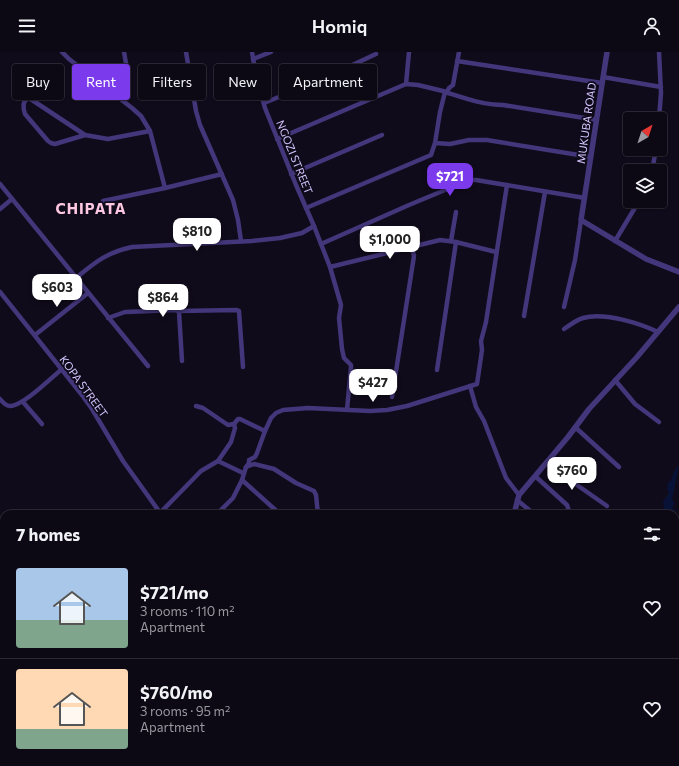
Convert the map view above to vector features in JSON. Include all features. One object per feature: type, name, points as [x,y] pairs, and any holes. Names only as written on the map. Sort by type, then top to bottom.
[{"type":"street","points":[[62,52],[75,64]]},
{"type":"street","points":[[124,52],[126,64]]},
{"type":"street","points":[[186,52],[196,111],[200,125],[236,209],[241,241]]},
{"type":"street","name":"NGOZI STREET","points":[[252,52],[256,76],[264,103],[291,174],[330,267],[341,305],[339,318],[342,349],[344,358],[351,365],[347,410]]},
{"type":"street","points":[[253,59],[271,52]]},
{"type":"street","points":[[406,84],[409,52]]},
{"type":"street","points":[[306,208],[430,156],[435,143],[440,112],[446,92],[453,85],[459,52]]},
{"type":"street","name":"MUKUBA ROAD","points":[[581,220],[607,52]]},
{"type":"street","points":[[659,52],[661,87],[659,112]]},
{"type":"street","points":[[264,103],[316,82],[376,54]]},
{"type":"street","points":[[457,61],[661,87]]},
{"type":"street","points":[[277,139],[406,84],[418,85],[492,105],[503,105],[597,120]]},
{"type":"street","points":[[85,135],[55,144],[48,141],[25,114],[23,108],[24,102],[29,98],[85,135],[108,139],[150,130]]},
{"type":"street","points":[[121,100],[141,116],[150,130],[165,188]]},
{"type":"street","points":[[291,174],[382,135]]},
{"type":"street","points":[[435,143],[450,144],[470,140],[487,140],[591,157]]},
{"type":"street","points":[[103,201],[222,174]]},
{"type":"street","points":[[321,244],[409,204],[469,180],[585,198]]},
{"type":"street","points":[[0,184],[148,366]]},
{"type":"street","points":[[222,510],[233,498],[242,480],[243,473],[249,463],[249,460],[255,457],[257,453],[265,430],[273,415],[283,410],[308,408],[370,411],[387,410],[400,408],[477,384],[482,350],[481,341],[486,322],[507,185]]},
{"type":"street","points":[[524,316],[545,192]]},
{"type":"street","points":[[0,209],[12,199]]},
{"type":"street","points":[[615,241],[635,208]]},
{"type":"street","points":[[437,370],[456,212]]},
{"type":"street","points":[[564,307],[581,220],[646,259],[679,272]]},
{"type":"street","points":[[76,278],[98,260],[120,250],[132,247],[241,241],[290,236],[302,233],[314,226]]},
{"type":"street","points":[[330,267],[440,240],[453,241],[496,252]]},
{"type":"street","points":[[392,397],[414,256],[408,247]]},
{"type":"street","name":"KOPA STREET","points":[[0,292],[92,409],[123,461],[159,510]]},
{"type":"street","points":[[35,335],[88,293]]},
{"type":"street","points":[[515,510],[518,497],[589,409],[679,307]]},
{"type":"street","points":[[108,318],[125,312],[237,310],[241,313],[243,367]]},
{"type":"street","points":[[178,311],[182,361]]},
{"type":"street","points":[[564,329],[582,318],[608,316],[647,327],[658,332]]},
{"type":"street","points":[[0,399],[7,406],[12,406],[23,402],[62,369]]},
{"type":"street","points":[[615,380],[635,404],[659,422]]},
{"type":"street","points":[[470,386],[476,407],[484,421],[504,473],[518,497],[530,510]]},
{"type":"street","points":[[23,402],[42,424]]},
{"type":"street","points":[[196,406],[203,408],[228,425],[234,424]]},
{"type":"street","points":[[164,510],[201,471],[218,461],[231,442],[234,433],[234,424],[238,419],[265,430]]},
{"type":"street","points":[[575,427],[619,467]]},
{"type":"street","points":[[550,459],[577,484],[607,506]]},
{"type":"street","points":[[218,461],[243,473]]},
{"type":"street","points":[[246,467],[254,464],[274,469],[296,483],[314,491],[316,495],[318,510]]},
{"type":"street","points":[[535,476],[564,503],[569,510]]},
{"type":"street","points":[[242,480],[276,510]]},
{"type":"water","points":[[679,465],[672,499],[675,503],[672,508],[675,510],[663,510],[663,502],[669,493],[667,489],[668,482],[670,482]]},
{"type":"district","name":"CHIPATA","points":[[91,208]]}]
